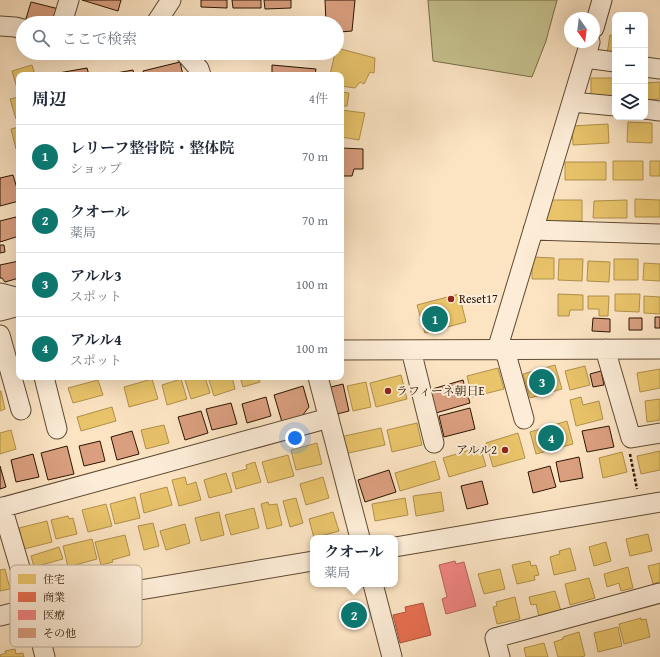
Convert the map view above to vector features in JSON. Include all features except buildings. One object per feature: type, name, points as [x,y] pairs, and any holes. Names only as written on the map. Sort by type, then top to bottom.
[{"type":"street","points":[[64,16],[69,0]]},
{"type":"street","points":[[161,16],[171,0]]},
{"type":"street","points":[[599,12],[602,0]]},
{"type":"street","points":[[0,26],[16,27]]},
{"type":"street","points":[[524,419],[501,350],[533,230],[587,50],[612,61]]},
{"type":"street","points":[[191,60],[200,72]]},
{"type":"street","points":[[648,67],[660,69]]},
{"type":"street","points":[[572,102],[612,106]]},
{"type":"street","points":[[648,109],[660,111]]},
{"type":"street","points":[[533,230],[660,234]]},
{"type":"street","points":[[0,293],[16,297]]},
{"type":"street","points":[[0,311],[16,307]]},
{"type":"street","points":[[0,335],[21,410]]},
{"type":"street","points":[[344,350],[660,348]]},
{"type":"street","points":[[605,349],[631,438],[660,433]]},
{"type":"street","points":[[411,350],[434,444]]},
{"type":"street","points":[[45,380],[57,429]]},
{"type":"street","points":[[319,380],[359,535]]},
{"type":"street","points":[[19,565],[1,507],[329,418]]},
{"type":"street","points":[[398,546],[660,502]]},
{"type":"street","points":[[142,590],[310,562]]},
{"type":"street","points":[[373,587],[392,657]]},
{"type":"street","points":[[500,657],[495,638],[660,593]]},
{"type":"street","points":[[0,616],[10,614]]},
{"type":"street","points":[[42,647],[45,657]]},
{"type":"path","points":[[631,438],[630,456],[637,489]]},
{"type":"shaded area","points":[[428,0],[557,0],[546,41],[532,77],[433,61]]},
{"type":"place","name":"Reset17","points":[[451,299]]},
{"type":"place","name":"レリーフ整骨院・整体院","points":[[435,319]]},
{"type":"place","name":"アルル3","points":[[542,382]]},
{"type":"place","name":"ラフィーネ朝日E","points":[[388,391]]},
{"type":"place","name":"アルル4","points":[[551,438]]},
{"type":"place","name":"アルル2","points":[[505,450]]},
{"type":"place","name":"クオール","points":[[354,615]]}]
